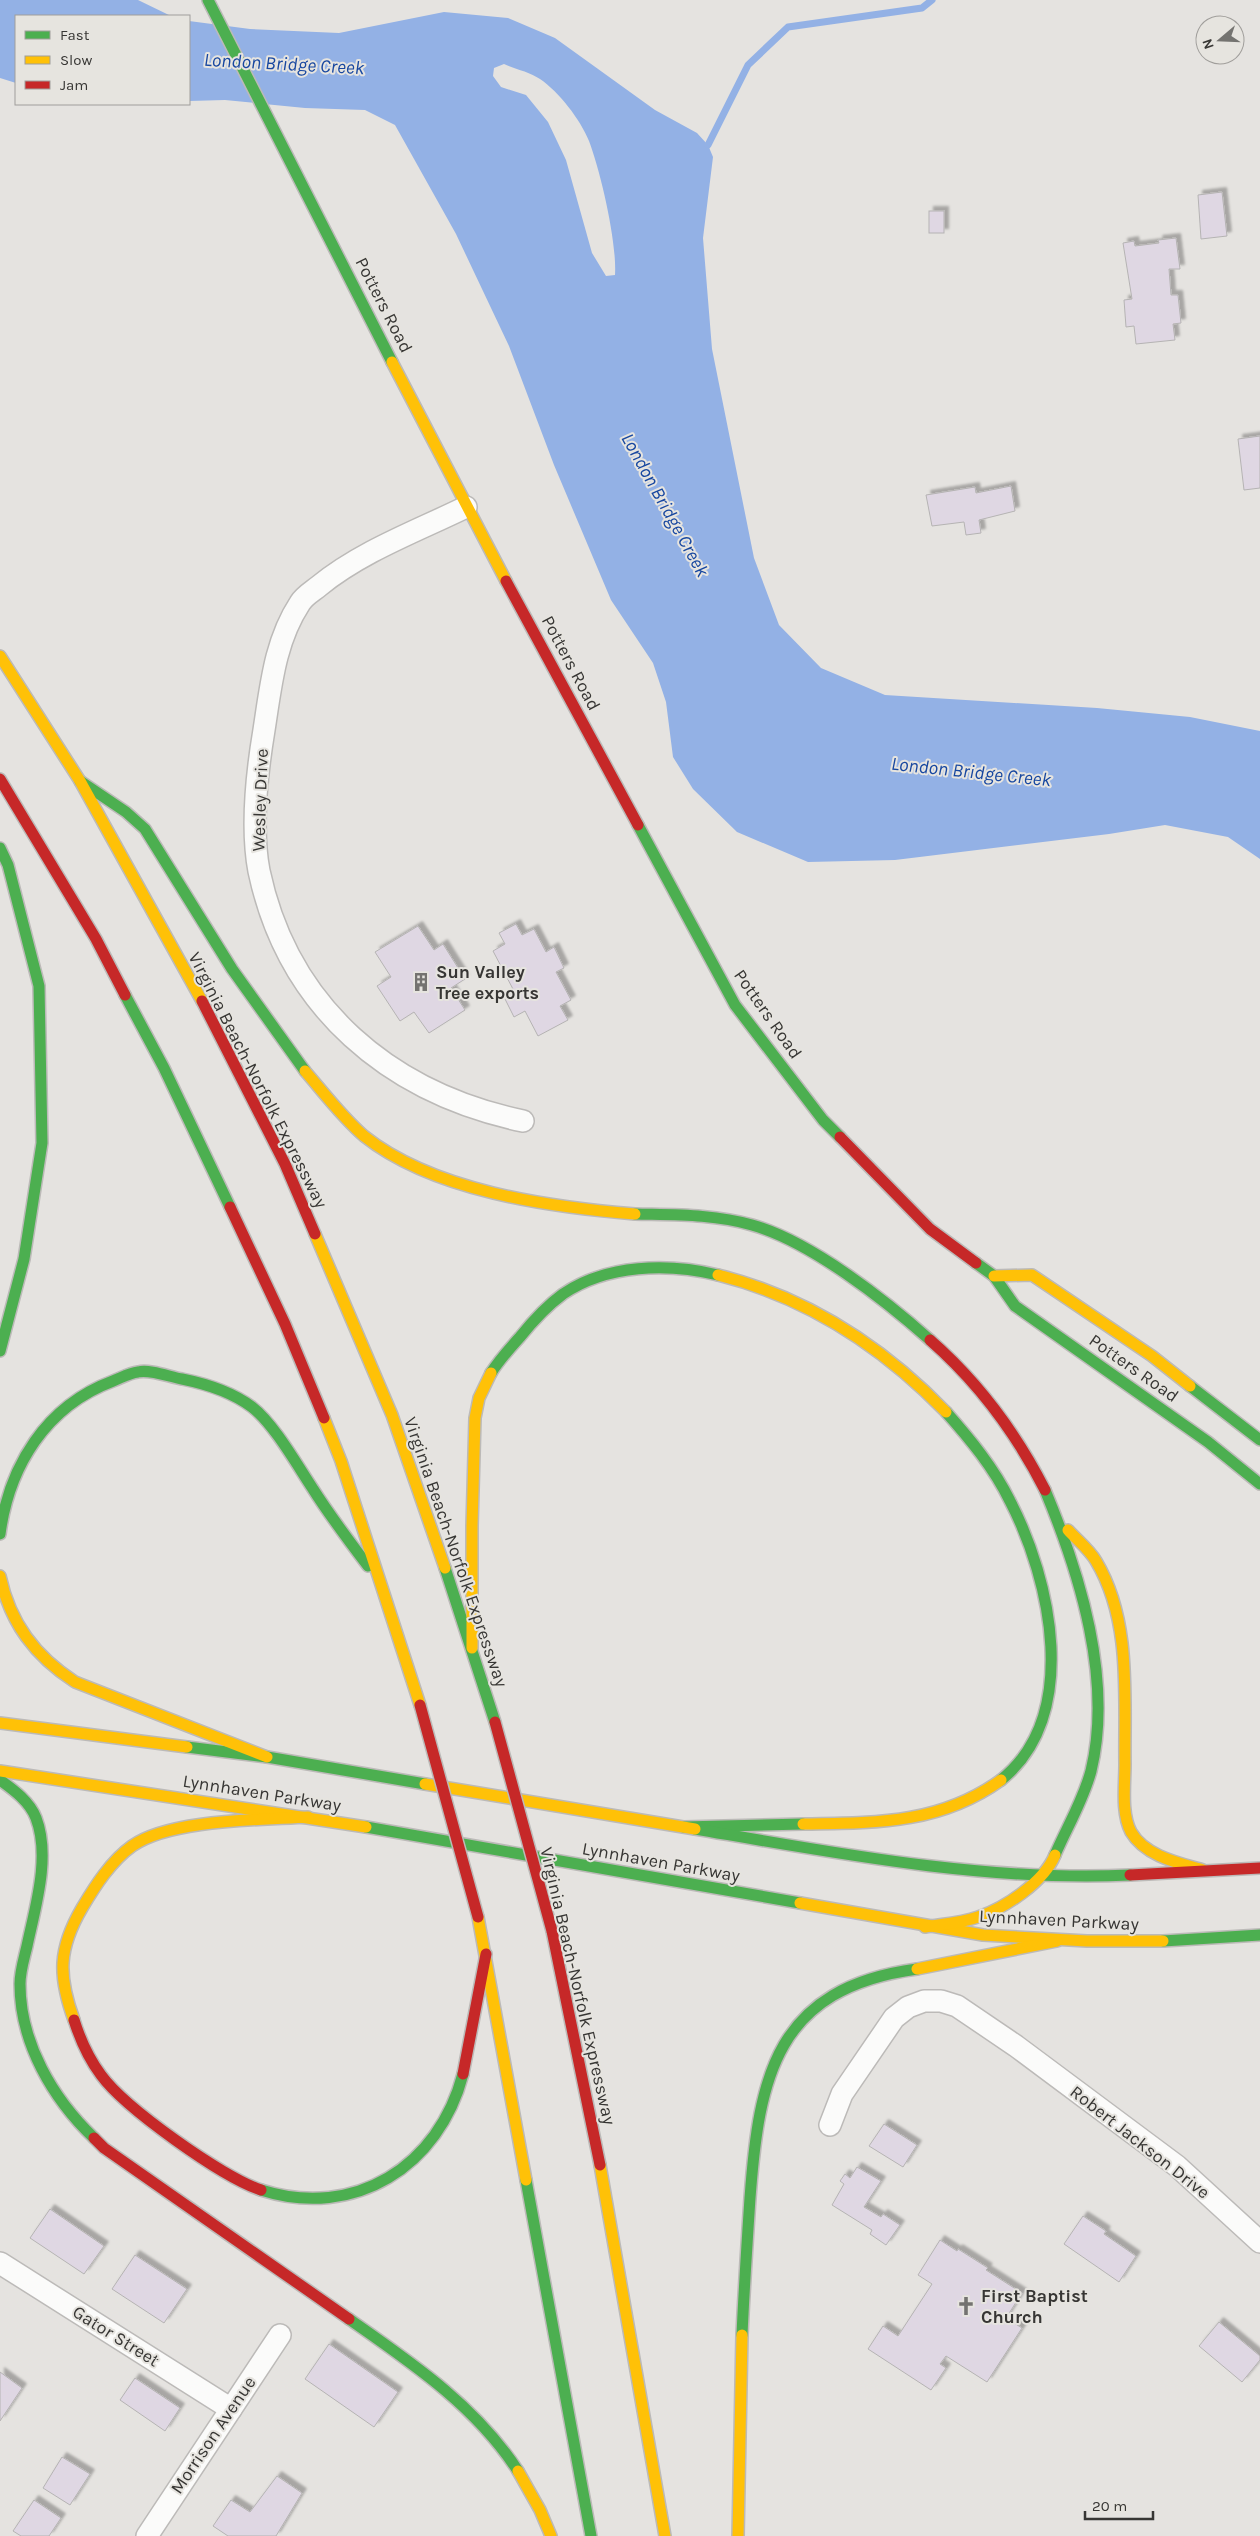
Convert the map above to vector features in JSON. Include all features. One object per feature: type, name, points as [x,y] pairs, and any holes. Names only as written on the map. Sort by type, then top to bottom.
[{"type":"main road","name":"Potters Road","points":[[208,0],[466,507],[735,1005],[823,1120],[930,1229],[994,1276],[1015,1306],[1208,1442],[1260,1484]]},
{"type":"main road","name":"Virginia Beach-Norfolk Expressway","points":[[0,656],[80,781],[207,1010],[285,1164],[392,1416],[472,1648],[495,1722],[552,1931],[599,2158],[666,2536]]},
{"type":"main road","points":[[0,780],[96,939],[164,1068],[223,1190],[285,1324],[341,1461],[384,1586],[420,1705],[478,1917],[591,2536]]},
{"type":"main road","points":[[80,781],[141,824],[236,975],[290,1054],[348,1121],[381,1147],[438,1174],[481,1189],[552,1206],[722,1219],[768,1229],[812,1253],[875,1295],[924,1334],[984,1392],[1014,1433],[1035,1468],[1061,1523],[1078,1571],[1089,1621],[1095,1672],[1094,1749],[1090,1772],[1070,1825],[1046,1874],[983,1917],[924,1927]]},
{"type":"main road","points":[[0,848],[8,865],[39,986],[42,1143],[24,1259],[0,1351]]},
{"type":"main road","points":[[472,1648],[471,1498],[478,1400],[497,1360],[536,1317],[558,1297],[583,1282],[625,1269],[668,1266],[711,1274],[757,1287],[802,1305],[836,1322],[876,1349],[905,1373],[958,1424],[985,1459],[1008,1496],[1027,1536],[1040,1578],[1048,1621],[1052,1667],[1051,1689],[1046,1716],[1036,1741],[1017,1767],[983,1793],[952,1808],[917,1818],[872,1824],[684,1828]]},
{"type":"main road","name":"Potters Road","points":[[994,1276],[1032,1275],[1152,1356],[1260,1440]]},
{"type":"main road","points":[[0,1534],[4,1505],[14,1475],[29,1448],[49,1423],[72,1402],[98,1386],[139,1371],[198,1382],[226,1392],[254,1408],[280,1440],[325,1508],[384,1586]]},
{"type":"main road","points":[[1061,1523],[1096,1560],[1116,1604],[1124,1661],[1126,1799],[1131,1830],[1148,1850],[1172,1861],[1203,1870]]},
{"type":"main road","points":[[0,1576],[12,1616],[26,1640],[40,1656],[61,1673],[75,1682],[267,1757]]},
{"type":"main road","name":"Lynnhaven Parkway","points":[[0,1723],[267,1757],[849,1855],[1006,1873],[1125,1875],[1260,1868]]},
{"type":"main road","name":"Lynnhaven Parkway","points":[[0,1771],[308,1817],[924,1927],[983,1935],[1058,1941],[1125,1943],[1260,1935]]},
{"type":"main road","points":[[0,1780],[16,1790],[36,1819],[40,1844],[39,1880],[20,1986],[26,2034],[59,2100],[79,2126],[104,2148],[422,2370],[463,2404],[499,2443],[529,2490],[551,2536]]},
{"type":"main road","points":[[308,1817],[175,1829],[138,1842],[100,1878],[74,1922],[62,1959],[66,1994],[76,2028],[92,2064],[130,2106],[218,2169],[254,2187],[283,2196],[314,2198],[342,2197],[368,2190],[392,2177],[410,2164],[433,2140],[449,2116],[462,2084],[486,1954]]},
{"type":"main road","points":[[738,2536],[737,2439],[746,2260],[754,2154],[761,2102],[770,2073],[784,2046],[802,2022],[822,2002],[846,1987],[878,1975],[1058,1941]]},
{"type":"street","name":"Wesley Drive","points":[[466,507],[344,565],[301,601],[277,650],[261,748],[256,824],[259,870],[279,936],[303,980],[331,1016],[360,1045],[386,1066],[451,1101],[491,1114],[523,1121]]},
{"type":"street","name":"Robert Jackson Drive","points":[[830,2125],[842,2094],[894,2018],[908,2007],[924,2002],[941,2001],[957,2006],[1016,2046],[1177,2166],[1260,2242]]},
{"type":"street","name":"Gator Street","points":[[0,2263],[231,2409]]},
{"type":"street","name":"Morrison Avenue","points":[[147,2536],[280,2335]]},
{"type":"water","points":[[0,0],[138,0],[169,15],[15,15],[15,83],[0,78]]},
{"type":"water","name":"London Bridge Creek","points":[[444,12],[508,18],[555,38],[655,110],[697,133],[708,145],[713,157],[703,238],[712,349],[754,558],[779,625],[821,668],[885,695],[1097,708],[1190,717],[1260,731],[1260,859],[1228,837],[1165,825],[1109,834],[895,860],[808,862],[737,832],[693,789],[673,757],[666,702],[653,663],[611,600],[554,465],[509,346],[456,234],[395,125],[365,110],[305,108],[225,100],[190,101],[190,21],[250,29],[339,33]],"holes":[[[504,64],[532,74],[547,84],[568,107],[589,141],[603,189],[611,227],[615,275],[606,276],[592,253],[566,160],[548,122],[526,95],[501,87],[493,76],[494,68]]]},
{"type":"building","points":[[1222,192],[1227,236],[1201,239],[1198,195]]},
{"type":"building","points":[[929,211],[944,211],[944,233],[929,233]]},
{"type":"building","points":[[1176,238],[1180,269],[1169,269],[1171,295],[1178,295],[1181,323],[1173,324],[1175,340],[1136,344],[1134,326],[1126,327],[1124,300],[1132,299],[1123,243],[1134,241],[1135,246],[1159,243],[1158,240]]},
{"type":"building","points":[[1260,436],[1260,488],[1244,490],[1238,439]]},
{"type":"building","points":[[1011,486],[1015,511],[979,520],[981,533],[966,535],[964,522],[932,526],[926,495],[975,487],[976,493]]},
{"type":"building","points":[[516,924],[522,935],[534,929],[546,952],[554,947],[564,968],[556,972],[571,1000],[560,1006],[568,1020],[538,1036],[525,1011],[514,1017],[504,997],[514,991],[493,951],[505,944],[499,933]]},
{"type":"building","name":"Sun Valley Tree exports","points":[[418,926],[434,950],[443,944],[465,979],[451,988],[465,1010],[429,1033],[414,1012],[400,1021],[377,986],[391,977],[375,952]]},
{"type":"building","points":[[884,2124],[917,2145],[903,2167],[869,2146]]},
{"type":"building","points":[[857,2167],[881,2181],[864,2207],[881,2217],[883,2214],[900,2225],[886,2245],[870,2234],[872,2230],[832,2205],[844,2184],[840,2181],[845,2174],[850,2178]]},
{"type":"building","points":[[50,2209],[104,2246],[84,2274],[30,2238]]},
{"type":"building","points":[[1083,2216],[1106,2231],[1104,2234],[1136,2256],[1119,2282],[1064,2244]]},
{"type":"building","name":"First Baptist Church","points":[[940,2240],[988,2268],[986,2270],[1022,2293],[1006,2318],[1022,2328],[987,2382],[946,2356],[940,2364],[946,2368],[931,2390],[868,2349],[883,2326],[898,2336],[932,2284],[918,2275]]},
{"type":"building","points":[[135,2255],[187,2289],[164,2323],[112,2289]]},
{"type":"building","points":[[1219,2322],[1260,2356],[1260,2360],[1242,2382],[1199,2346]]},
{"type":"building","points":[[329,2344],[398,2392],[374,2427],[305,2379]]},
{"type":"building","points":[[0,2372],[22,2388],[0,2421]]},
{"type":"building","points":[[135,2378],[180,2408],[165,2431],[120,2400]]},
{"type":"building","points":[[62,2457],[90,2474],[70,2505],[43,2488]]},
{"type":"building","points":[[277,2476],[302,2493],[276,2536],[228,2536],[213,2526],[231,2500],[250,2512]]},
{"type":"building","points":[[34,2500],[61,2518],[49,2536],[21,2536],[13,2531]]},
{"type":"waterway","points":[[708,145],[748,65],[788,27],[922,8],[932,0]]},
{"type":"traffic: fast","points":[[208,0],[392,362]]},
{"type":"traffic: fast","points":[[80,781],[126,812],[145,829],[232,969],[305,1071]]},
{"type":"traffic: fast","points":[[638,825],[735,1005],[823,1120],[840,1137]]},
{"type":"traffic: fast","points":[[0,848],[8,865],[39,986],[42,1143],[24,1259],[0,1351]]},
{"type":"traffic: fast","points":[[125,995],[164,1068],[230,1207]]},
{"type":"traffic: fast","points":[[635,1214],[694,1216],[738,1221],[774,1233],[798,1244],[846,1274],[891,1307],[930,1340]]},
{"type":"traffic: fast","points":[[976,1263],[994,1276],[1015,1306],[1208,1442],[1260,1484]]},
{"type":"traffic: fast","points":[[491,1373],[540,1314],[563,1294],[580,1284],[618,1272],[638,1269],[679,1269],[718,1275]]},
{"type":"traffic: fast","points":[[0,1534],[12,1485],[22,1462],[50,1422],[68,1406],[89,1392],[128,1374],[143,1371],[210,1386],[228,1393],[252,1407],[277,1434],[326,1509],[368,1566]]},
{"type":"traffic: fast","points":[[1190,1386],[1260,1440]]},
{"type":"traffic: fast","points":[[946,1412],[981,1454],[997,1477],[1010,1501],[1025,1533],[1037,1569],[1046,1607],[1051,1646],[1050,1684],[1042,1721],[1026,1753],[1001,1780]]},
{"type":"traffic: fast","points":[[1045,1490],[1058,1522],[1081,1592],[1095,1664],[1098,1701],[1097,1736],[1088,1782],[1055,1855]]},
{"type":"traffic: fast","points":[[445,1568],[495,1722]]},
{"type":"traffic: fast","points":[[187,1747],[267,1757],[425,1784]]},
{"type":"traffic: fast","points":[[0,1780],[30,1807],[36,1818],[42,1849],[40,1882],[20,1979],[21,2006],[26,2027],[33,2048],[53,2088],[65,2106],[94,2138]]},
{"type":"traffic: fast","points":[[684,1827],[803,1824]]},
{"type":"traffic: fast","points":[[366,1827],[800,1903]]},
{"type":"traffic: fast","points":[[695,1829],[856,1856],[966,1870],[1076,1876],[1130,1875]]},
{"type":"traffic: fast","points":[[1163,1941],[1260,1935]]},
{"type":"traffic: fast","points":[[742,2335],[754,2154],[760,2113],[770,2077],[784,2045],[805,2018],[833,1996],[870,1979],[917,1969]]},
{"type":"traffic: fast","points":[[261,2190],[296,2197],[329,2197],[360,2191],[388,2178],[413,2159],[435,2135],[451,2107],[463,2074]]},
{"type":"traffic: fast","points":[[526,2180],[591,2536]]},
{"type":"traffic: fast","points":[[349,2319],[419,2369],[463,2406],[483,2426],[518,2471]]},
{"type":"traffic: slow","points":[[392,362],[506,581]]},
{"type":"traffic: slow","points":[[0,656],[80,781],[202,1001]]},
{"type":"traffic: slow","points":[[305,1071],[341,1113],[364,1136],[392,1155],[423,1170],[457,1183],[530,1201],[566,1207],[635,1214]]},
{"type":"traffic: slow","points":[[315,1234],[392,1415],[445,1568]]},
{"type":"traffic: slow","points":[[718,1275],[782,1297],[841,1327],[896,1366],[946,1412]]},
{"type":"traffic: slow","points":[[994,1276],[1032,1275],[1152,1356],[1190,1386]]},
{"type":"traffic: slow","points":[[472,1648],[472,1526],[475,1418],[479,1398],[491,1373]]},
{"type":"traffic: slow","points":[[324,1418],[341,1461],[420,1705]]},
{"type":"traffic: slow","points":[[1068,1530],[1096,1561],[1108,1584],[1116,1609],[1124,1660],[1124,1799],[1126,1816],[1131,1832],[1137,1840],[1153,1853],[1203,1870]]},
{"type":"traffic: slow","points":[[0,1576],[10,1609],[26,1637],[48,1661],[75,1682],[267,1757]]},
{"type":"traffic: slow","points":[[0,1723],[187,1747]]},
{"type":"traffic: slow","points":[[0,1771],[366,1827]]},
{"type":"traffic: slow","points":[[803,1824],[882,1821],[931,1813],[955,1805],[1001,1780]]},
{"type":"traffic: slow","points":[[425,1784],[695,1829]]},
{"type":"traffic: slow","points":[[74,2020],[63,1976],[63,1963],[68,1937],[92,1891],[110,1866],[124,1852],[149,1837],[169,1830],[242,1820],[308,1817]]},
{"type":"traffic: slow","points":[[925,1927],[972,1919],[989,1913],[1011,1901],[1042,1875],[1055,1855]]},
{"type":"traffic: slow","points":[[800,1903],[983,1935],[1087,1941],[1163,1941]]},
{"type":"traffic: slow","points":[[478,1917],[526,2180]]},
{"type":"traffic: slow","points":[[917,1969],[1057,1941]]},
{"type":"traffic: slow","points":[[600,2165],[665,2536]]},
{"type":"traffic: slow","points":[[738,2536],[742,2335]]},
{"type":"traffic: slow","points":[[518,2471],[540,2510],[551,2536]]},
{"type":"traffic: jam","points":[[506,581],[638,825]]},
{"type":"traffic: jam","points":[[0,779],[96,939],[125,995]]},
{"type":"traffic: jam","points":[[202,1001],[285,1164],[315,1234]]},
{"type":"traffic: jam","points":[[840,1137],[930,1229],[976,1263]]},
{"type":"traffic: jam","points":[[230,1207],[285,1324],[324,1418]]},
{"type":"traffic: jam","points":[[930,1340],[948,1356],[995,1409],[1022,1448],[1045,1490]]},
{"type":"traffic: jam","points":[[420,1705],[478,1917]]},
{"type":"traffic: jam","points":[[495,1722],[552,1931]]},
{"type":"traffic: jam","points":[[1130,1875],[1260,1868]]},
{"type":"traffic: jam","points":[[552,1931],[600,2165]]},
{"type":"traffic: jam","points":[[463,2074],[486,1954]]},
{"type":"traffic: jam","points":[[74,2020],[85,2049],[101,2075],[113,2089],[175,2140],[223,2171],[261,2190]]},
{"type":"traffic: jam","points":[[94,2138],[104,2148],[349,2319]]},
{"type":"place","name":"Sun Valley Tree exports","points":[[421,982]]},
{"type":"place","name":"First Baptist Church","points":[[966,2306]]}]
